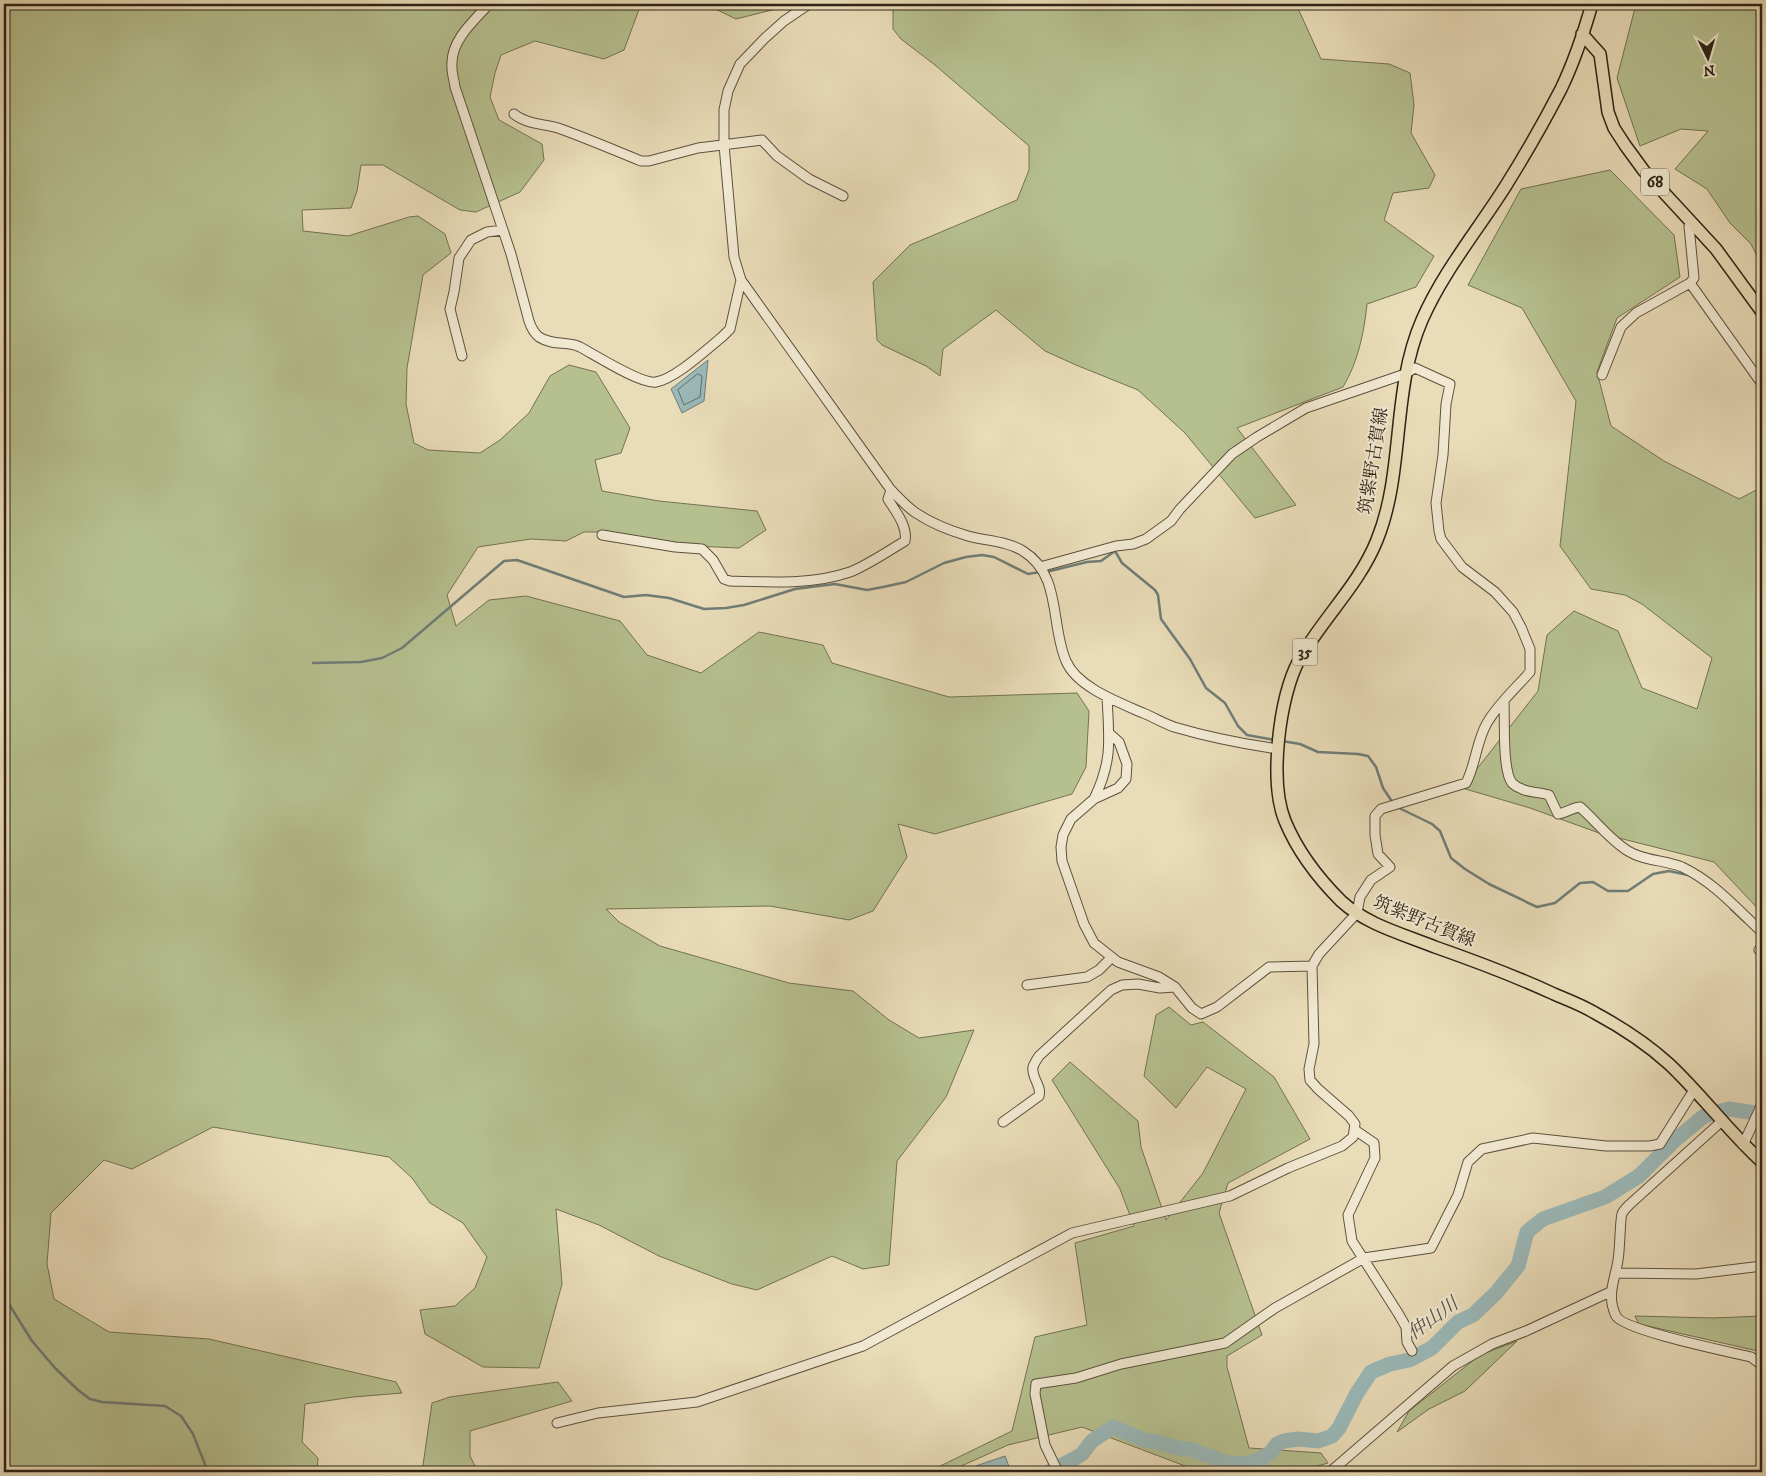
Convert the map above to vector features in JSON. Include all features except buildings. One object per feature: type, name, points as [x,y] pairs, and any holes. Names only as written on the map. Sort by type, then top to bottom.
[{"type":"main road","name":"筑紫野古賀線","points":[[1592,4],[1563,86],[1504,188],[1438,286],[1420,324],[1405,374],[1388,507],[1376,543],[1357,577],[1299,661],[1285,697],[1279,728],[1278,798],[1284,820],[1302,854],[1340,900],[1357,913],[1380,926],[1511,975],[1593,1012],[1644,1044],[1670,1066],[1697,1093],[1743,1145],[1762,1162]]},
{"type":"main road","name":"68","points":[[1582,34],[1600,54],[1608,112],[1621,139],[1644,171],[1716,249],[1762,312]]},
{"type":"street","points":[[489,4],[454,46],[452,63],[454,87],[503,230],[529,321],[539,337],[558,344],[577,345],[645,381],[654,383],[668,379],[730,329],[741,280]]},
{"type":"street","points":[[809,4],[784,21],[740,64],[728,91],[724,110],[724,145],[734,257],[741,280],[891,490],[916,513],[933,523],[968,536],[1002,543],[1023,551],[1040,567],[1051,590],[1058,637],[1066,662],[1078,678],[1107,697],[1172,726],[1240,744],[1278,750]]},
{"type":"street","points":[[514,114],[524,120],[556,128],[641,161],[649,161],[698,148],[762,140],[777,156],[808,179],[843,196]]},
{"type":"street","points":[[1602,375],[1620,327],[1636,313],[1690,284],[1694,278],[1689,226],[1692,222]]},
{"type":"street","points":[[462,356],[450,309],[459,258],[471,240],[487,232],[503,230]]},
{"type":"street","points":[[1690,284],[1762,384]]},
{"type":"street","points":[[557,1423],[598,1413],[697,1402],[863,1346],[1072,1233],[1230,1196],[1288,1168],[1342,1146],[1353,1137],[1354,1124],[1349,1116],[1310,1080],[1309,1070],[1314,1044],[1312,966],[1319,954],[1357,913],[1360,897],[1371,880],[1390,867],[1378,854],[1375,816],[1381,809],[1466,783],[1471,774],[1477,748],[1487,723],[1530,672],[1530,649],[1513,612],[1495,592],[1462,567],[1441,539],[1436,503],[1443,455],[1446,404],[1450,384],[1415,368],[1405,374],[1306,408],[1232,454],[1171,521],[1146,539],[1133,544],[1116,546],[1040,567]]},
{"type":"street","points":[[602,535],[675,547],[702,549],[713,560],[724,579],[730,581],[794,582],[814,580],[851,572],[905,541],[906,535],[901,520],[888,499],[891,490]]},
{"type":"street","points":[[1094,799],[1106,773],[1110,754],[1107,697]]},
{"type":"street","points":[[1504,701],[1504,745],[1508,774],[1512,783],[1523,790],[1549,795],[1558,814],[1580,807],[1594,819],[1610,838],[1629,852],[1643,858],[1680,866],[1696,874],[1718,890],[1762,932]]},
{"type":"street","points":[[1109,733],[1119,742],[1127,764],[1126,779],[1118,788],[1094,799],[1071,819],[1061,847],[1062,860],[1089,935],[1094,943],[1118,962],[1159,977],[1175,988],[1192,1008],[1201,1014],[1217,1007],[1270,967],[1312,966]]},
{"type":"street","points":[[1762,946],[1759,950],[1762,954]]},
{"type":"street","points":[[1027,985],[1088,977],[1099,970],[1111,958]]},
{"type":"street","points":[[1003,1122],[1041,1093],[1033,1068],[1039,1056],[1111,990],[1122,985],[1138,984],[1160,988],[1175,988]]},
{"type":"street","points":[[1058,1472],[1045,1445],[1035,1394],[1036,1384],[1076,1378],[1121,1364],[1225,1343],[1275,1308],[1364,1258],[1431,1248],[1458,1195],[1468,1162],[1482,1149],[1533,1138],[1606,1146],[1650,1146],[1660,1144],[1697,1093]]},
{"type":"street","points":[[1743,1145],[1762,1104]]},
{"type":"street","points":[[1719,1117],[1622,1214],[1621,1243],[1616,1273],[1610,1292],[1613,1310],[1617,1318],[1623,1323],[1665,1336],[1751,1357],[1762,1365]]},
{"type":"street","points":[[1354,1130],[1374,1143],[1375,1158],[1348,1215],[1352,1242],[1406,1326],[1407,1342],[1412,1351]]},
{"type":"street","points":[[1616,1273],[1696,1274],[1762,1266]]},
{"type":"street","points":[[1330,1472],[1453,1366],[1492,1344],[1526,1331],[1610,1292]]},
{"type":"green space","points":[[4,4],[641,4],[624,50],[604,59],[535,41],[501,55],[490,97],[499,120],[542,144],[544,160],[520,192],[476,212],[460,210],[383,165],[361,165],[357,191],[351,208],[302,210],[303,231],[348,236],[409,217],[418,216],[445,234],[451,253],[423,275],[407,368],[406,404],[414,443],[428,450],[480,453],[500,440],[529,413],[550,376],[569,365],[596,372],[630,428],[621,453],[595,460],[602,491],[659,501],[757,511],[766,530],[739,548],[693,546],[612,532],[584,532],[566,541],[531,539],[478,547],[447,595],[456,626],[489,600],[526,596],[620,621],[647,655],[701,673],[759,632],[823,645],[832,663],[949,697],[1077,693],[1089,711],[1086,767],[1072,794],[935,834],[898,824],[907,857],[873,911],[849,920],[770,906],[606,909],[619,922],[660,946],[789,983],[853,991],[889,1020],[919,1038],[974,1030],[946,1097],[897,1161],[889,1265],[863,1269],[832,1256],[757,1290],[732,1284],[659,1256],[599,1225],[556,1209],[562,1284],[539,1368],[483,1367],[425,1334],[420,1310],[455,1306],[475,1288],[487,1257],[463,1223],[430,1203],[412,1178],[389,1157],[213,1127],[132,1169],[104,1160],[51,1213],[47,1264],[54,1299],[109,1332],[209,1339],[396,1382],[402,1393],[353,1397],[305,1404],[302,1442],[318,1458],[317,1472],[4,1472]]},
{"type":"green space","points":[[705,4],[786,4],[780,8],[736,19]]},
{"type":"green space","points":[[893,4],[1296,4],[1321,59],[1389,64],[1410,73],[1414,105],[1411,133],[1435,175],[1429,188],[1393,193],[1384,220],[1434,256],[1416,287],[1367,304],[1360,347],[1353,368],[1343,387],[1237,428],[1296,505],[1255,518],[1185,433],[1138,390],[1045,351],[996,310],[943,349],[940,376],[926,366],[882,345],[877,340],[873,282],[910,245],[1017,200],[1029,170],[1029,146],[935,65],[901,39],[893,29]]},
{"type":"green space","points":[[1636,4],[1762,4],[1762,266],[1751,244],[1730,223],[1707,189],[1675,169],[1708,131],[1681,129],[1640,146],[1617,78]]},
{"type":"green space","points":[[1610,170],[1674,235],[1680,277],[1617,318],[1597,372],[1611,426],[1664,461],[1739,499],[1762,487],[1762,913],[1714,862],[1599,833],[1530,808],[1462,788],[1538,691],[1547,635],[1574,611],[1618,631],[1642,688],[1697,709],[1712,658],[1642,604],[1625,595],[1591,589],[1560,546],[1576,401],[1522,308],[1468,285],[1521,189]]},
{"type":"green space","points":[[1169,1007],[1191,1025],[1203,1022],[1274,1077],[1310,1139],[1228,1183],[1219,1213],[1262,1335],[1227,1356],[1227,1367],[1249,1448],[1321,1453],[1328,1463],[1296,1472],[1201,1472],[1082,1427],[1008,1445],[948,1472],[928,1472],[1012,1431],[1035,1337],[1087,1325],[1075,1243],[1134,1226],[1120,1189],[1052,1080],[1070,1062],[1138,1121],[1141,1147],[1166,1220],[1203,1173],[1246,1089],[1207,1067],[1176,1108],[1144,1076],[1156,1015]]},
{"type":"green space","points":[[1635,1316],[1713,1318],[1762,1316],[1762,1352],[1639,1324]]},
{"type":"green space","points":[[1517,1341],[1465,1391],[1429,1409],[1397,1432],[1409,1411],[1480,1355]]},
{"type":"green space","points":[[558,1382],[572,1401],[470,1431],[470,1456],[478,1472],[422,1472],[432,1403],[450,1397]]},
{"type":"water","points":[[708,360],[704,401],[682,413],[671,389]]},
{"type":"water","points":[[1005,1456],[1011,1472],[968,1472],[967,1469]]},
{"type":"waterway","points":[[1046,572],[1087,562],[1101,561],[1115,551],[1122,563],[1155,590],[1158,595],[1161,619],[1190,659],[1206,688],[1225,703],[1238,726],[1247,735],[1275,740]]},
{"type":"waterway","points":[[313,663],[361,662],[382,658],[402,648],[504,561],[517,560],[624,597],[646,595],[669,598],[704,609],[744,605],[795,589],[835,584],[867,590],[883,587],[906,582],[944,563],[982,555],[994,557],[1028,574],[1040,572]]},
{"type":"waterway","points":[[1282,741],[1300,744],[1318,752],[1368,756],[1376,767],[1383,788],[1393,803]]},
{"type":"waterway","points":[[1397,807],[1432,824],[1440,831],[1451,858],[1465,869],[1489,884],[1537,907],[1555,903],[1580,883],[1593,882],[1608,891],[1628,891],[1653,874],[1669,871],[1688,875]]},
{"type":"waterway","points":[[1731,909],[1745,922]]},
{"type":"waterway","name":"仲山川","points":[[1049,1472],[1082,1454],[1092,1441],[1113,1427],[1144,1440],[1182,1449],[1190,1449],[1231,1464],[1249,1463],[1262,1459],[1277,1444],[1284,1441],[1298,1439],[1318,1441],[1332,1436],[1339,1428],[1357,1393],[1371,1372],[1390,1364],[1409,1360],[1432,1348],[1458,1322],[1473,1315],[1496,1293],[1518,1266],[1527,1232],[1543,1219],[1605,1197],[1639,1176],[1674,1141],[1704,1116],[1729,1109],[1762,1114]]},
{"type":"waterway","points":[[4,1298],[32,1341],[55,1368],[90,1399],[102,1402],[165,1406],[181,1416],[193,1434],[208,1472]]}]
